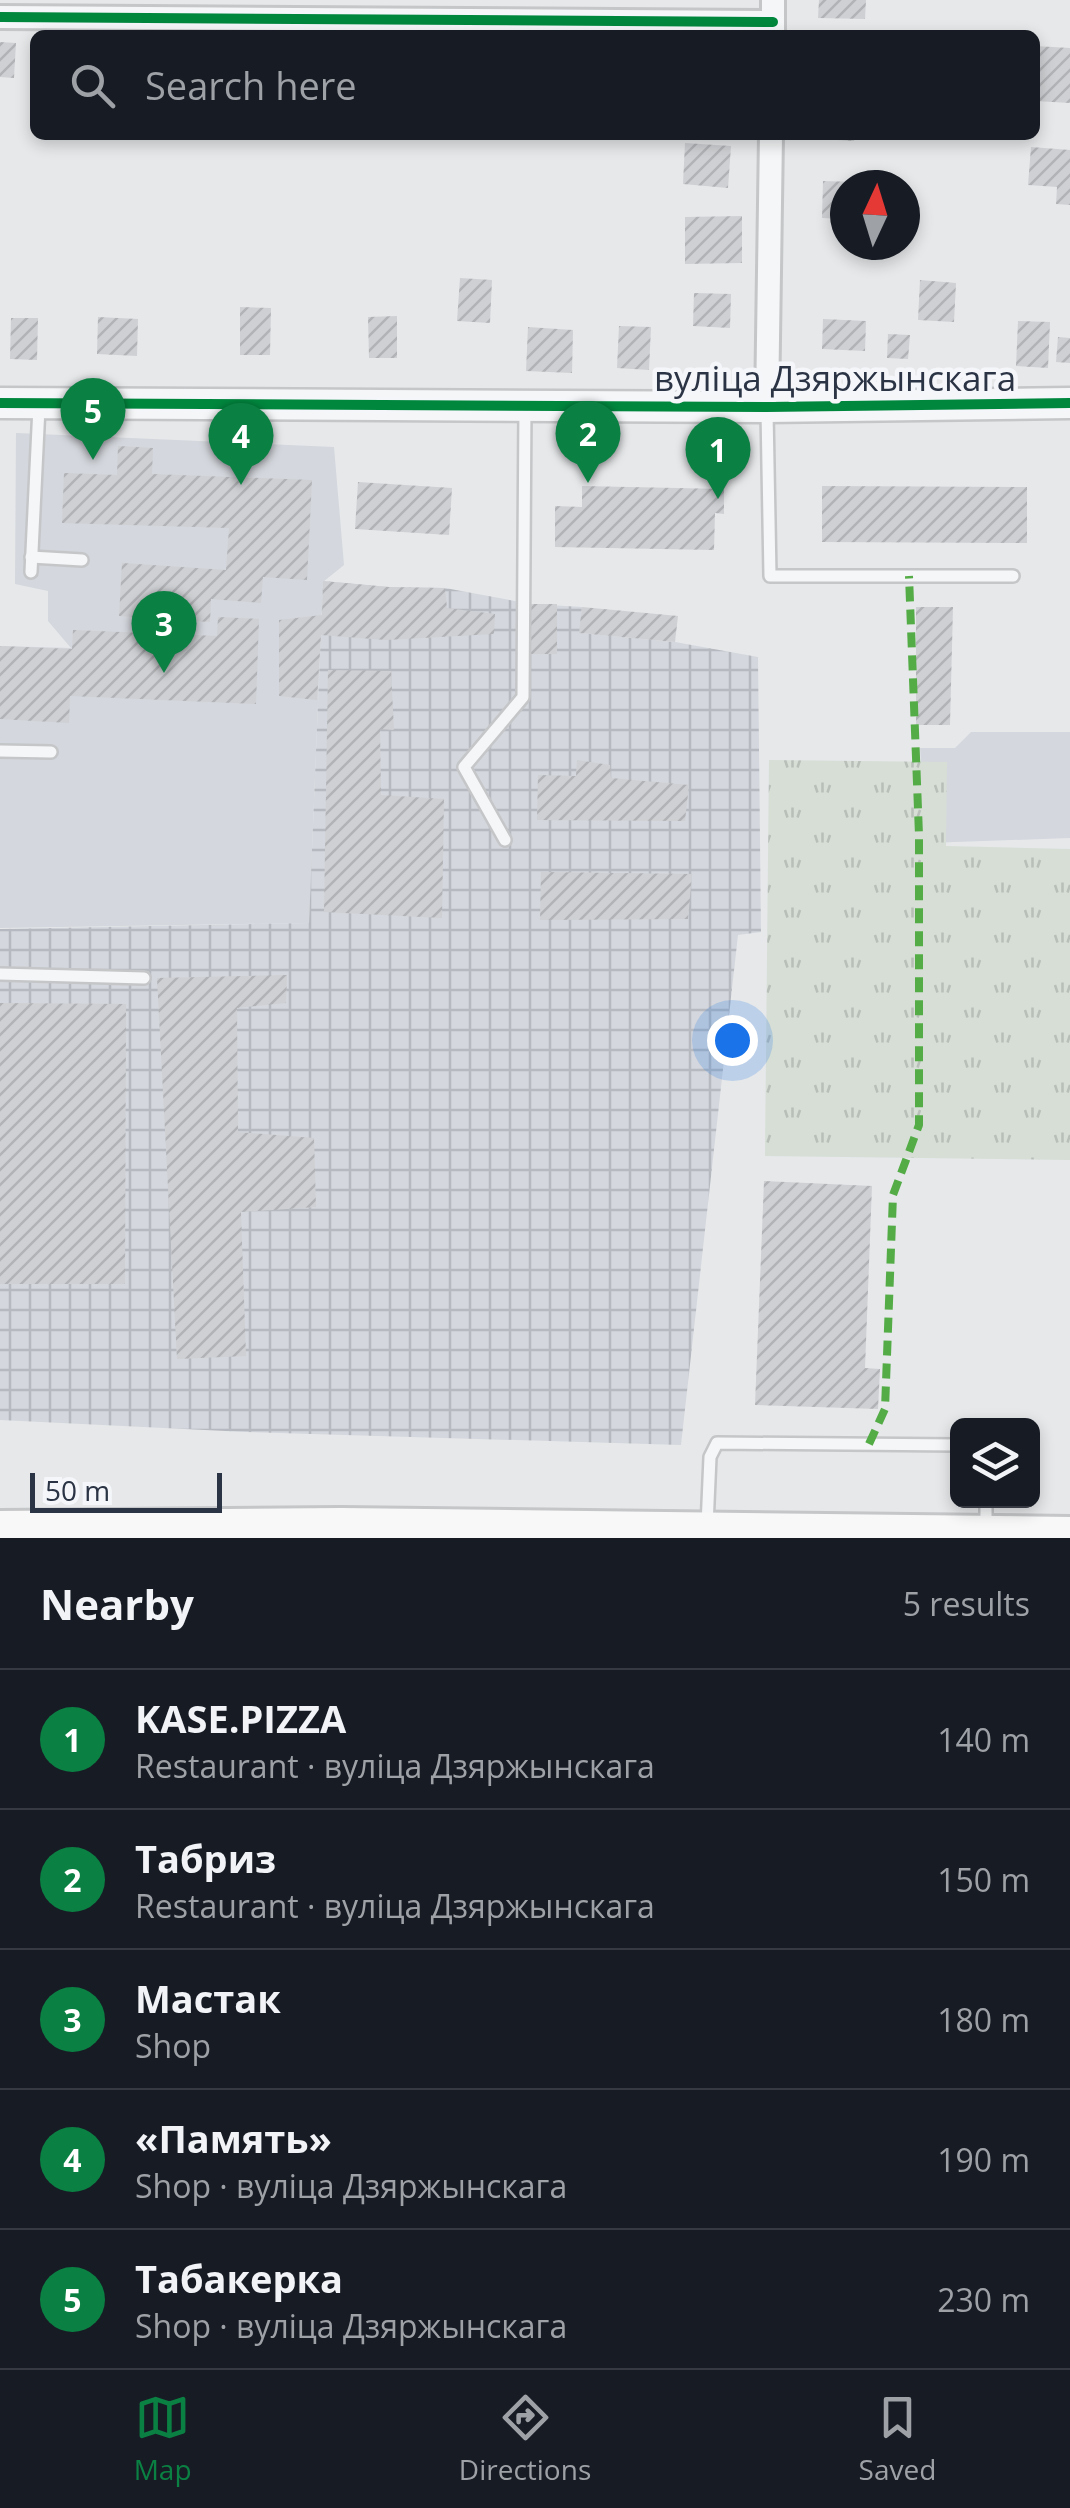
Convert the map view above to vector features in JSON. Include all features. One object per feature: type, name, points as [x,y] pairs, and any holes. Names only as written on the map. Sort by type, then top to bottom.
[{"type":"main road","points":[[0,1527],[342,1531],[706,1529],[783,1534],[986,1516],[1070,1533]]},
{"type":"street","points":[[0,17],[773,19]]},
{"type":"street","points":[[766,407],[771,140]]},
{"type":"street","name":"вуліца Дзяржынскага","points":[[0,403],[766,407],[1070,402]]},
{"type":"lane","points":[[30,572],[39,403]]},
{"type":"lane","points":[[505,840],[464,767],[523,697],[525,406]]},
{"type":"lane","points":[[766,407],[770,576],[1013,576]]},
{"type":"lane","points":[[31,557],[82,560]]},
{"type":"lane","points":[[0,751],[50,752]]},
{"type":"lane","points":[[0,974],[144,978]]},
{"type":"lane","points":[[706,1529],[710,1458],[716,1442],[950,1445]]},
{"type":"shaded area","points":[[16,433],[334,447],[344,565],[323,582],[309,923],[0,928],[0,646],[71,648],[48,621],[48,591],[15,584]]},
{"type":"shaded area","points":[[323,581],[445,588],[531,604],[582,607],[580,633],[675,642],[758,657],[761,932],[738,935],[681,1445],[0,1420],[0,929],[309,923]]},
{"type":"shaded area","points":[[971,732],[1070,732],[1070,838],[927,843],[920,748],[955,748]]},
{"type":"green space","points":[[769,760],[947,762],[946,846],[1070,849],[1070,1160],[765,1156]]},
{"type":"building","points":[[819,0],[866,0],[865,19],[818,18]]},
{"type":"building","points":[[0,42],[16,43],[14,78],[0,77]]},
{"type":"building","points":[[1040,46],[1070,48],[1070,103],[1040,101]]},
{"type":"building","points":[[685,143],[731,146],[728,188],[683,184]]},
{"type":"building","points":[[1031,147],[1070,150],[1070,205],[1056,204],[1057,187],[1028,185]]},
{"type":"building","points":[[823,181],[830,181],[830,218],[822,218]]},
{"type":"building","points":[[742,216],[742,263],[685,264],[685,217]]},
{"type":"building","points":[[460,278],[492,280],[490,323],[457,321]]},
{"type":"building","points":[[920,280],[956,283],[954,322],[918,320]]},
{"type":"building","points":[[694,293],[731,294],[730,328],[693,326]]},
{"type":"building","points":[[240,307],[271,308],[270,355],[240,355]]},
{"type":"building","points":[[397,316],[397,358],[369,358],[368,317]]},
{"type":"building","points":[[98,317],[138,319],[137,356],[97,354]]},
{"type":"building","points":[[11,318],[38,318],[37,360],[10,359]]},
{"type":"building","points":[[823,319],[866,321],[865,351],[822,349]]},
{"type":"building","points":[[1018,321],[1050,322],[1048,368],[1016,366]]},
{"type":"building","points":[[619,326],[651,327],[649,370],[617,368]]},
{"type":"building","points":[[528,327],[573,330],[572,373],[526,371]]},
{"type":"building","points":[[888,334],[910,335],[908,359],[887,358]]},
{"type":"building","points":[[1058,337],[1070,338],[1070,363],[1056,362]]},
{"type":"building","points":[[118,446],[153,448],[152,474],[312,480],[307,580],[263,577],[261,603],[211,599],[210,622],[119,616],[122,563],[226,570],[229,528],[62,523],[64,473],[117,475]]},
{"type":"building","points":[[358,482],[452,488],[449,535],[355,529]]},
{"type":"building","points":[[582,486],[724,489],[724,514],[715,513],[714,550],[555,547],[555,506],[582,507]]},
{"type":"building","points":[[822,486],[1027,487],[1027,543],[822,542]]},
{"type":"building","points":[[323,581],[445,588],[447,608],[495,614],[494,634],[386,640],[321,635],[317,700],[279,696],[279,620],[322,615]]},
{"type":"building","points":[[531,604],[557,604],[557,654],[531,654]]},
{"type":"building","points":[[582,607],[678,616],[675,642],[579,633]]},
{"type":"building","points":[[916,607],[953,607],[950,725],[916,725]]},
{"type":"building","points":[[218,617],[259,619],[256,704],[70,696],[69,723],[0,719],[0,646],[72,649],[73,630],[217,636]]},
{"type":"building","points":[[328,670],[391,671],[394,730],[380,729],[381,795],[444,799],[442,918],[324,912]]},
{"type":"building","points":[[577,760],[610,765],[611,778],[689,785],[685,821],[537,820],[538,775],[576,776]]},
{"type":"building","points":[[541,872],[692,874],[688,919],[540,920]]},
{"type":"building","points":[[287,975],[286,1003],[237,1008],[238,1132],[314,1138],[316,1207],[241,1212],[246,1356],[177,1359],[157,978]]},
{"type":"building","points":[[0,1003],[126,1004],[125,1284],[0,1284]]},
{"type":"building","points":[[764,1181],[872,1186],[865,1368],[880,1369],[878,1409],[755,1405]]},
{"type":"marked path","points":[[869,1444],[885,1409],[893,1195],[919,1125],[919,835],[909,576]]},
{"type":"cycle path","points":[[0,17],[773,22]]},
{"type":"cycle path","points":[[0,403],[767,407],[1070,403]]},
{"type":"place","name":"Табакерка","points":[[93,460]]},
{"type":"place","name":"Табриз","points":[[588,483]]},
{"type":"place","name":"«Память»","points":[[241,485]]},
{"type":"place","name":"KASE.PIZZA","points":[[718,499]]},
{"type":"place","name":"Мастак","points":[[164,673]]}]
